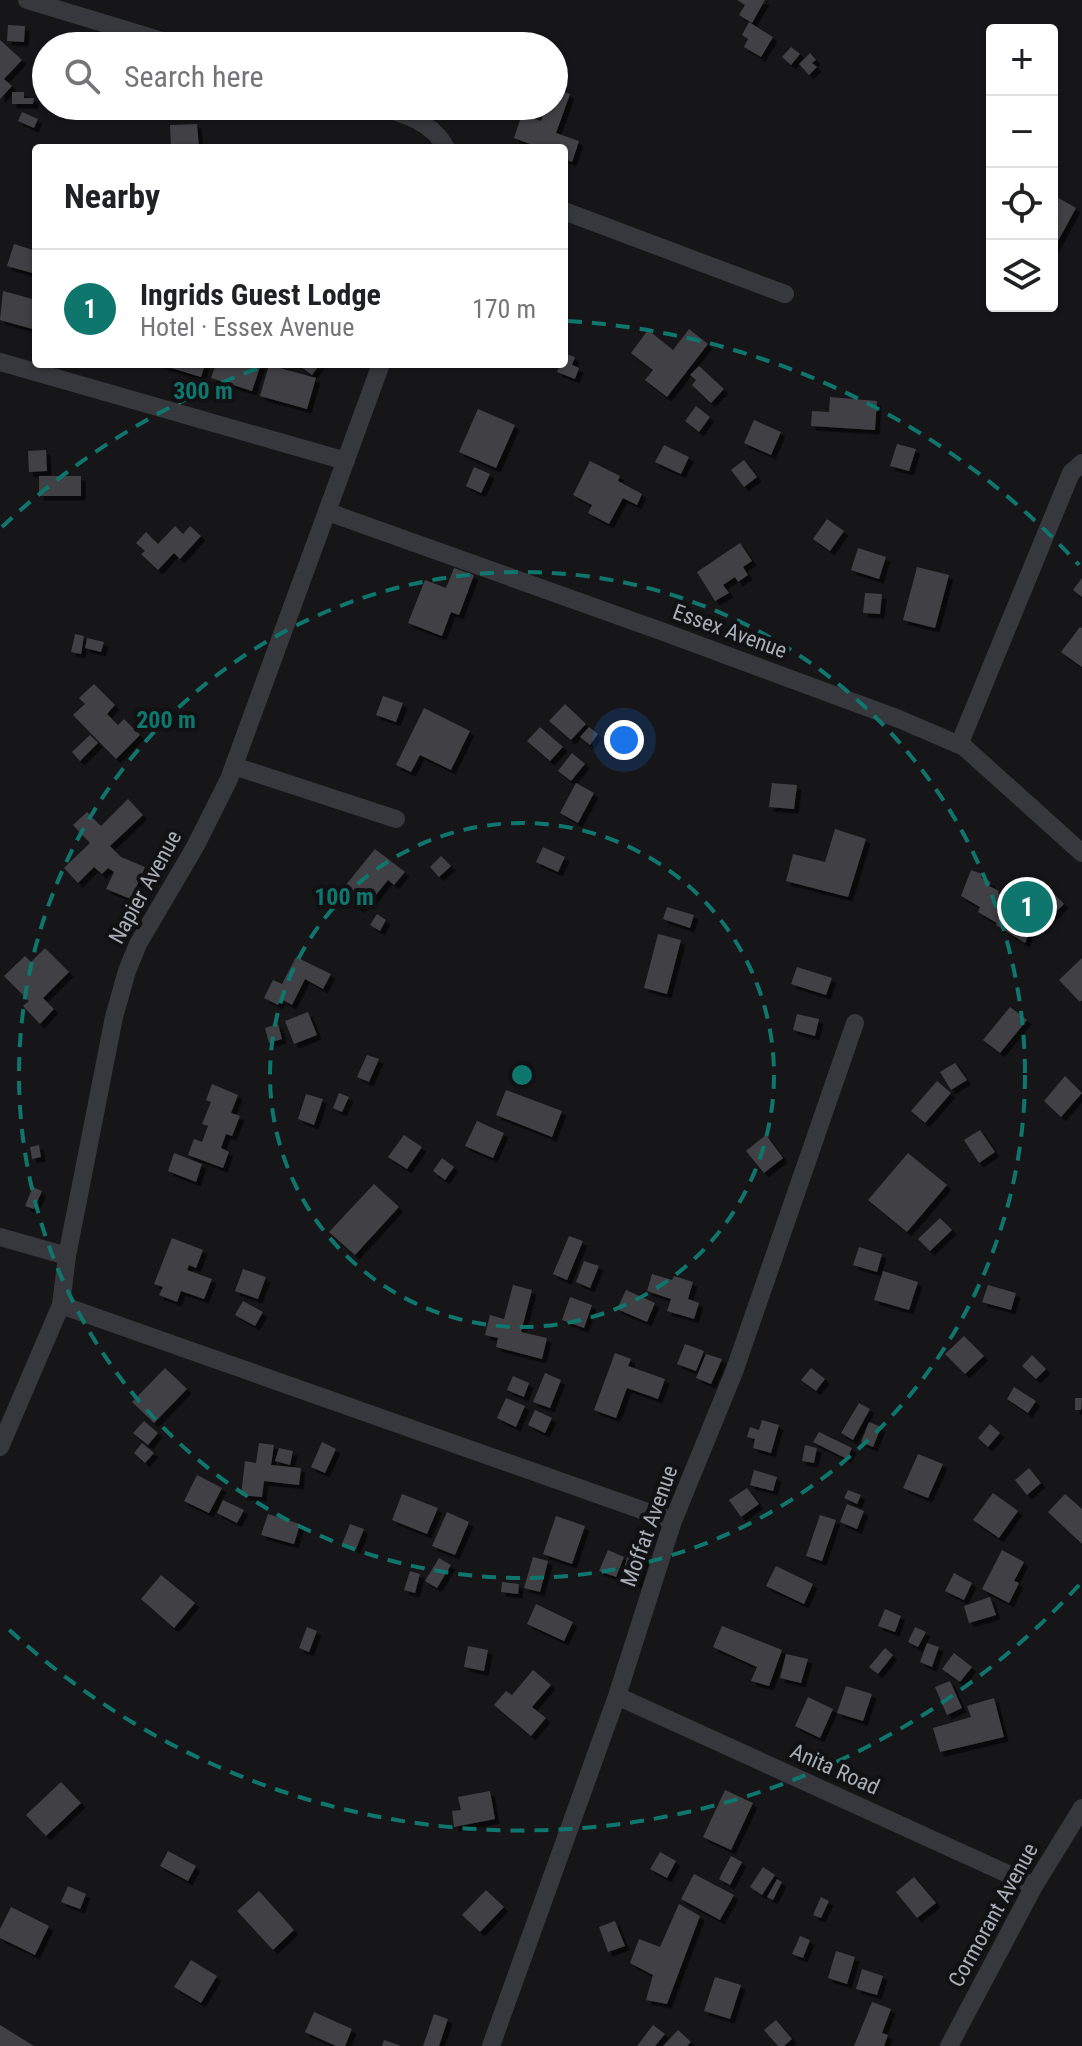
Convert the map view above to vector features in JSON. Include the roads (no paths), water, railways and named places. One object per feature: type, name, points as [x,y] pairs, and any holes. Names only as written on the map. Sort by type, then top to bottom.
[{"type":"street","points":[[27,0],[133,32]]},
{"type":"street","points":[[418,120],[437,133],[444,144]]},
{"type":"street","points":[[568,213],[785,294]]},
{"type":"street","points":[[0,362],[346,461]]},
{"type":"street","name":"Napier Avenue","points":[[0,1447],[61,1305],[67,1256],[123,981],[138,944],[195,847],[234,766],[380,368]]},
{"type":"street","points":[[959,745],[1071,473],[1082,463]]},
{"type":"street","name":"Essex Avenue","points":[[328,512],[675,636],[899,719],[959,745],[1007,783],[1082,853]]},
{"type":"street","points":[[234,766],[396,819]]},
{"type":"street","name":"Moffat Avenue","points":[[491,2046],[617,1696],[673,1521],[734,1372],[855,1023]]},
{"type":"street","points":[[0,1237],[67,1256]]},
{"type":"street","points":[[61,1305],[673,1521]]},
{"type":"street","name":"Anita Road","points":[[617,1696],[1034,1886]]},
{"type":"street","name":"Cormorant Avenue","points":[[949,2046],[1034,1886],[1082,1808]]},
{"type":"place","name":"Ingrids Guest Lodge","points":[[1027,907]]}]
